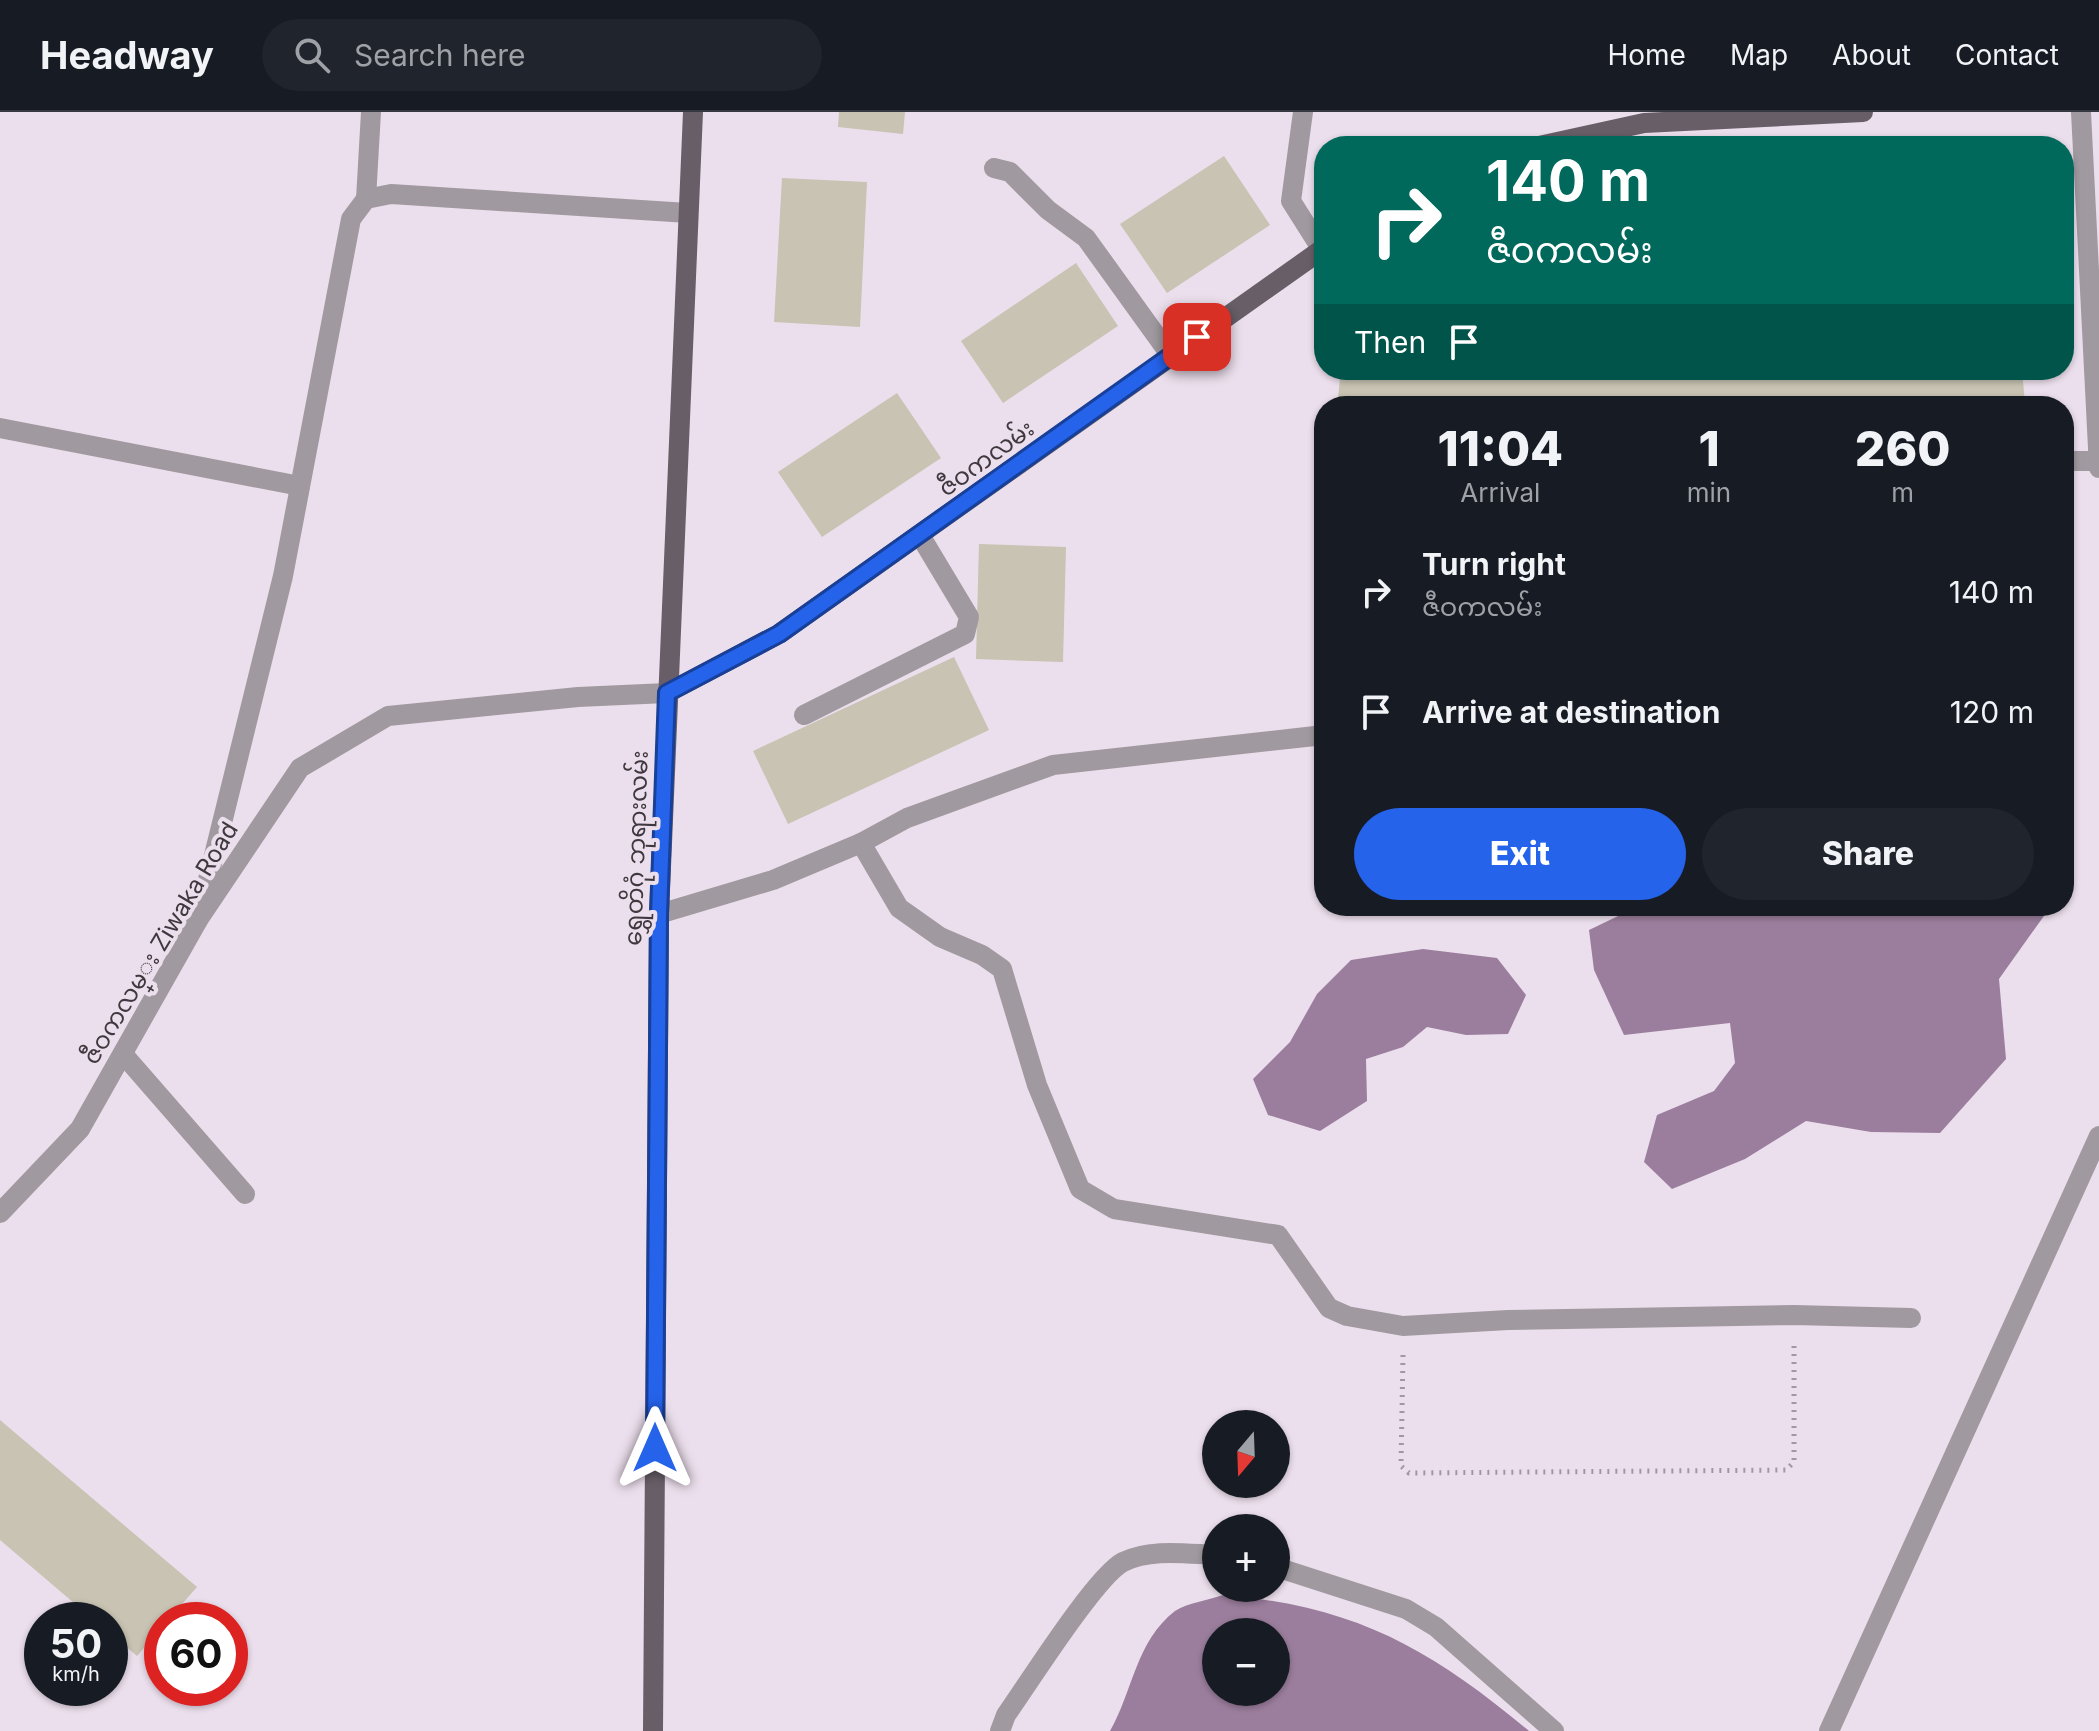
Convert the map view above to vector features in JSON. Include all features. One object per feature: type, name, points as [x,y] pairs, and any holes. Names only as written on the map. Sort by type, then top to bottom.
[{"type":"main road","name":"ရွှေတိဂုံ ဘုရားလမ်း","points":[[653,1731],[659,914],[693,112]]},
{"type":"main road","points":[[1585,136],[1644,123],[1863,112]]},
{"type":"main road","name":"ဇီဝကလမ်း","points":[[667,693],[779,634],[921,537],[1314,255]]},
{"type":"street","points":[[198,920],[283,576],[351,219],[366,199],[371,112]]},
{"type":"street","points":[[1303,112],[1291,201],[1314,236]]},
{"type":"street","points":[[2081,112],[2099,468]]},
{"type":"street","points":[[994,168],[1010,172],[1048,210],[1086,238],[1171,356]]},
{"type":"street","points":[[366,199],[391,194],[688,213]]},
{"type":"street","points":[[0,428],[300,486]]},
{"type":"street","points":[[2074,461],[2098,461]]},
{"type":"street","points":[[804,715],[965,634],[969,617],[921,537]]},
{"type":"street","name":"ဇီဝကလမ္း Ziwaka Road","points":[[0,1213],[80,1129],[198,920],[300,768],[388,716],[578,697],[667,693]]},
{"type":"street","points":[[659,914],[773,880],[861,843],[907,818],[1053,765],[1314,736]]},
{"type":"street","points":[[861,843],[899,908],[940,937],[982,955],[1002,969],[1037,1085],[1080,1189],[1114,1209],[1278,1235],[1329,1308],[1347,1316],[1403,1326],[1508,1320],[1794,1315],[1911,1318]]},
{"type":"street","points":[[123,1054],[245,1194]]},
{"type":"street","points":[[1829,1731],[2099,1136]]},
{"type":"street","points":[[1000,1731],[1006,1715],[1103,1580],[1124,1562],[1165,1553],[1202,1554]]},
{"type":"street","points":[[1290,1572],[1406,1609],[1436,1627],[1554,1731]]},
{"type":"path","points":[[1403,1326],[1401,1466],[1409,1473],[1786,1470],[1794,1462],[1794,1315]]},
{"type":"shaded area","points":[[1618,916],[2044,916],[1999,979],[2006,1059],[1940,1133],[1871,1132],[1806,1121],[1745,1159],[1672,1189],[1644,1162],[1657,1115],[1714,1091],[1735,1063],[1730,1023],[1624,1035],[1594,970],[1589,930]]},
{"type":"shaded area","points":[[1423,949],[1497,958],[1526,995],[1508,1034],[1466,1035],[1427,1027],[1403,1047],[1366,1059],[1367,1101],[1320,1131],[1268,1115],[1253,1079],[1290,1042],[1317,994],[1351,960]]},
{"type":"shaded area","points":[[1202,1601],[1275,1602],[1351,1621],[1423,1654],[1458,1676],[1529,1731],[1110,1731],[1152,1637],[1175,1611]]},
{"type":"building","points":[[839,112],[905,112],[903,134],[838,127]]},
{"type":"building","points":[[1224,156],[1270,225],[1167,293],[1120,224]]},
{"type":"building","points":[[782,178],[867,182],[860,327],[774,322]]},
{"type":"building","points":[[1076,263],[1118,326],[1003,403],[961,341]]},
{"type":"building","points":[[1340,380],[2023,380],[2024,396],[1338,396]]},
{"type":"building","points":[[897,393],[941,458],[822,537],[778,472]]},
{"type":"building","points":[[979,544],[1066,547],[1063,662],[976,659]]},
{"type":"building","points":[[954,657],[989,730],[788,824],[753,751]]},
{"type":"building","points":[[0,1420],[197,1587],[184,1602],[144,1602],[144,1648],[137,1656],[128,1648],[128,1602],[73,1602],[0,1540]]},
{"type":"route","points":[[655,1448],[659,914],[667,693],[779,634],[921,537],[1197,337]]}]
